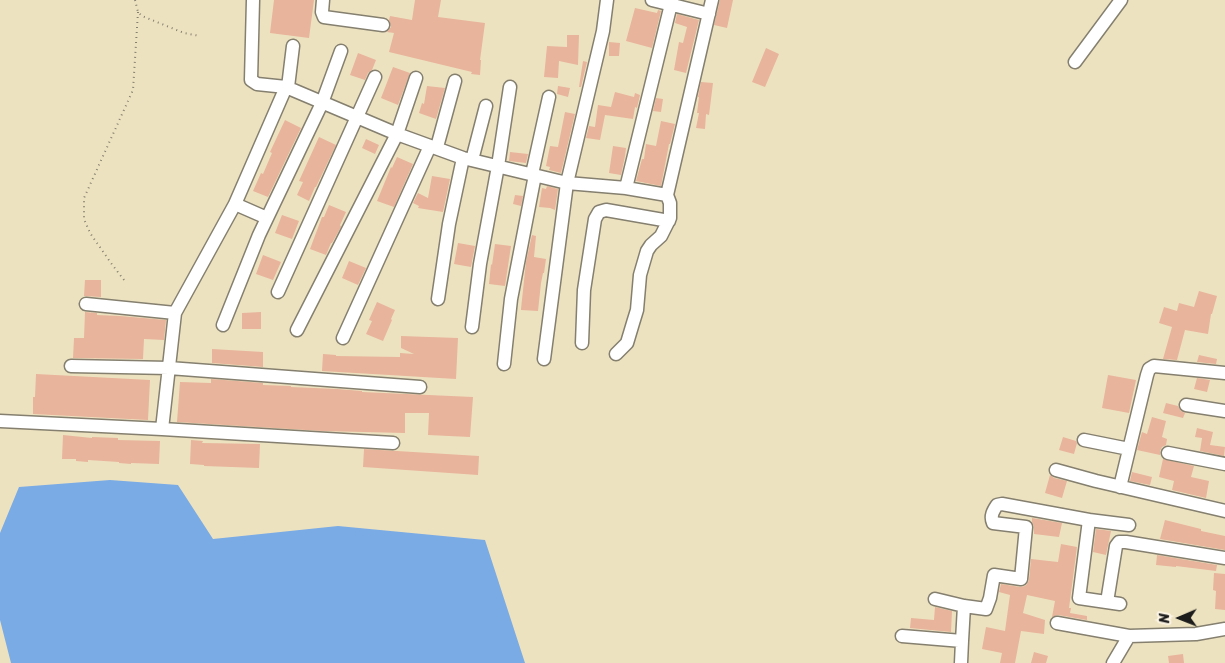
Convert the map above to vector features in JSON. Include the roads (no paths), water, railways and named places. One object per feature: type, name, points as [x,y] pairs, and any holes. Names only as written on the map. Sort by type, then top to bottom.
[{"type":"street","points":[[253,0],[251,80],[257,84],[287,87],[397,134],[467,159],[567,183],[626,188],[667,195]]},
{"type":"street","points":[[323,0],[322,12],[324,17],[383,25]]},
{"type":"street","points":[[544,359],[567,183],[603,31],[607,0]]},
{"type":"street","points":[[652,0],[671,2],[709,14]]},
{"type":"street","points":[[616,354],[627,343],[637,310],[640,275],[647,251],[661,236],[669,221],[670,203],[667,195],[712,0]]},
{"type":"street","points":[[1075,62],[1121,0]]},
{"type":"street","points":[[626,188],[671,2]]},
{"type":"street","points":[[162,429],[175,313],[235,204],[287,87],[293,46]]},
{"type":"street","points":[[223,325],[267,218],[322,103],[341,51]]},
{"type":"street","points":[[278,292],[375,77]]},
{"type":"street","points":[[297,330],[397,134],[416,78]]},
{"type":"street","points":[[343,338],[433,147],[455,81]]},
{"type":"street","points":[[472,327],[480,264],[510,87]]},
{"type":"street","points":[[504,364],[511,299],[549,97]]},
{"type":"street","points":[[438,299],[449,224],[467,159],[486,106]]},
{"type":"street","points":[[235,204],[267,218]]},
{"type":"street","points":[[582,343],[584,290],[595,219],[599,212],[606,210],[669,221]]},
{"type":"street","points":[[86,304],[175,313]]},
{"type":"street","points":[[71,366],[169,368],[420,387]]},
{"type":"street","points":[[1120,487],[1149,369],[1154,366],[1225,373]]},
{"type":"street","points":[[1186,405],[1225,411]]},
{"type":"street","points":[[0,421],[393,443]]},
{"type":"street","points":[[1084,440],[1129,449]]},
{"type":"street","points":[[1168,453],[1225,464]]},
{"type":"street","points":[[1056,470],[1225,512]]},
{"type":"street","points":[[935,599],[986,609],[994,575],[1021,579],[1026,528],[993,523],[991,518],[997,505],[1002,504],[1089,520],[1129,525]]},
{"type":"street","points":[[1089,520],[1079,598],[1120,604]]},
{"type":"street","points":[[1107,602],[1116,546],[1119,542],[1225,558]]},
{"type":"street","points":[[961,663],[964,606]]},
{"type":"street","points":[[1057,623],[1129,636],[1196,634],[1225,629]]},
{"type":"street","points":[[902,636],[962,641]]},
{"type":"street","points":[[1113,663],[1129,636]]},
{"type":"water","points":[[110,480],[178,485],[213,539],[338,526],[485,540],[525,663],[11,663],[0,620],[0,533],[19,487]]}]
